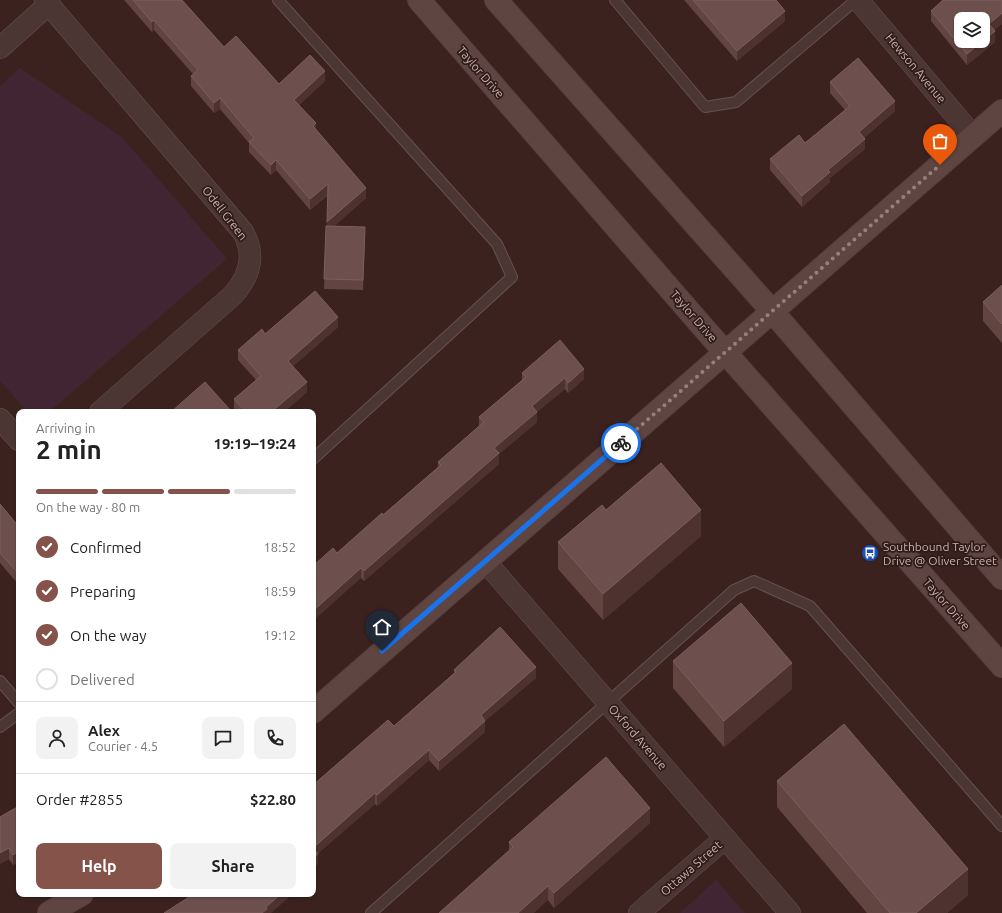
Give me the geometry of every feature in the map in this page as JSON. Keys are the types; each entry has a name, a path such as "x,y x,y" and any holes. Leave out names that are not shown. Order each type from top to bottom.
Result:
{"main road":[{"name":"Taylor Drive","path":"419,0 725,352 1002,666"},
{"path":"496,0 772,311 1002,578"},
{"path":"316,709 1002,111"},
{"path":"55,912 78,897"}],"street":[{"name":"Hewson Avenue","path":"857,0 973,136"},
{"name":"Odell Green","path":"0,48 47,2 243,232 250,249 251,258 248,273 241,287 234,295 103,409"},
{"path":"0,419 16,437"},
{"name":"Oxford Avenue","path":"485,561 790,913"},
{"name":"Ottawa Street","path":"639,913 725,838"}],"lane":[{"path":"278,0 497,244 512,277 316,456"},
{"path":"615,0 705,107 736,102 857,0"},
{"path":"371,913 734,590 754,581 810,606 1002,826"},
{"path":"0,681 16,700"},
{"path":"0,727 16,715"}],"shaded area":[{"path":"20,68 122,137 227,259 52,409 24,409 0,380 0,86"},
{"path":"716,880 745,913 680,913"}],"building":[{"path":"133,0 182,0 224,47 236,36 279,84 310,55 325,71 294,100 316,123 313,126 366,188 327,222 328,184 310,199 276,160 271,165 249,142 254,138 220,98 214,103 191,76 198,70 154,20 152,22"},
{"path":"693,0 776,0 785,11 737,51"},
{"path":"943,0 1002,0 1002,13 990,23 990,12 954,12 954,38 931,11"},
{"path":"990,25 995,31 990,35"},
{"path":"962,48 974,48 967,54"},
{"path":"858,58 895,101 859,132 865,139 828,170 830,172 802,196 770,159 799,135 805,143 850,106 830,82"},
{"path":"326,226 365,227 363,280 324,279"},
{"path":"1002,285 1002,324 983,302"},
{"path":"315,291 338,317 288,361 307,382 275,409 243,409 234,399 261,376 238,350 262,329 265,334"},
{"path":"560,340 584,369 568,383 565,378 532,406 537,412 494,448 499,453 364,571 361,568 316,608 316,563 333,548 337,553 382,513 383,515 441,465 438,462 484,422 479,417 526,377 522,373"},
{"path":"205,382 229,409 174,409"},
{"path":"661,463 701,510 603,594 558,542 602,505 606,510"},
{"path":"0,504 16,523 16,571 0,553"},
{"path":"741,603 792,663 724,721 673,661"},
{"path":"500,627 536,667 481,715 485,721 439,761 429,750 377,795 375,793 316,845 316,782 388,720 394,726 456,672 454,670"},
{"path":"844,724 968,869 916,913 890,913 777,781"},
{"path":"606,757 650,808 554,893 548,886 518,913 439,913 513,847 509,842"},
{"path":"16,808 16,853 13,855 9,848 0,853 0,817"},
{"path":"188,897 278,897 266,907 267,909 262,913 164,913"}],"way so far":[{"path":"621,443 940,165"}],"place":[{"name":"Southbound Taylor Drive @ Oliver Street","path":"870,553"}],"route":[{"path":"382,651 621,443"}]}
